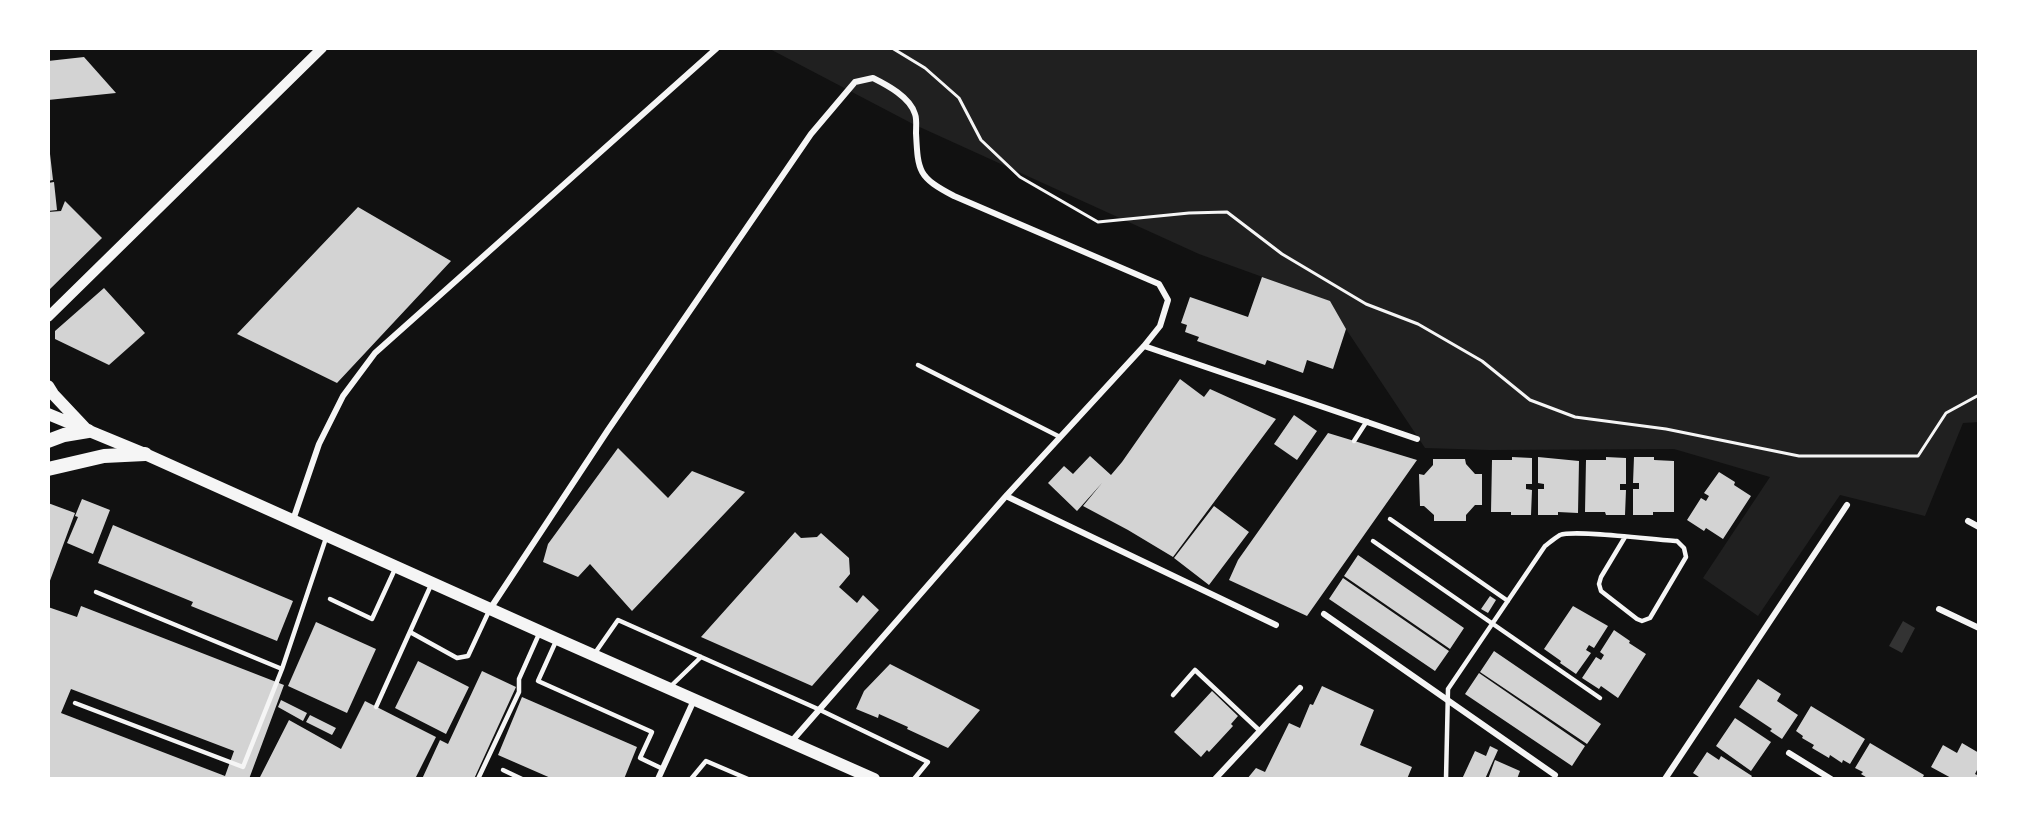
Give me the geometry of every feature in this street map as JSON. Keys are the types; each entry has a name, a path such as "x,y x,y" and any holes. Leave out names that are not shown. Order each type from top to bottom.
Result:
{"main road":[{"path":"48,386 88,431"},
{"path":"48,414 145,454 874,779"},
{"path":"48,441 64,435 88,431"},
{"path":"48,469 104,456 145,454"}],"street":[{"path":"48,317 322,48"},
{"path":"293,520 319,444 343,396 375,353 717,48"},
{"path":"490,609 608,430 811,134 855,82 873,78 888,85 904,98 915,113 918,165 931,184 1159,284 1168,300 1160,326 1144,346 1006,496 791,742"},
{"path":"1144,346 1417,439"},
{"path":"1006,496 1276,625"},
{"path":"1665,779 1847,505"},
{"path":"1968,521 1979,526"},
{"path":"1939,609 1979,628"},
{"path":"1324,614 1555,775"},
{"path":"1215,779 1300,688"},
{"path":"658,779 694,699"},
{"path":"1789,753 1831,779"}],"lane":[{"path":"918,365 1060,437"},
{"path":"1354,441 1367,421"},
{"path":"1390,519 1508,601"},
{"path":"1446,779 1448,689 1545,546 1561,535 1578,533 1677,541 1684,548 1686,557 1650,618 1642,621 1601,591 1599,584 1601,577 1625,537"},
{"path":"75,703 243,767 282,669 327,535"},
{"path":"1373,541 1600,698"},
{"path":"330,599 372,619 396,567"},
{"path":"376,707 432,583"},
{"path":"96,592 282,669"},
{"path":"410,632 457,658 468,656 490,609"},
{"path":"594,656 618,620 928,762 914,779"},
{"path":"478,779 519,692 519,679 541,632"},
{"path":"556,639 538,681 652,732 640,759 663,769"},
{"path":"668,688 701,657"},
{"path":"1173,695 1195,670 1260,731"},
{"path":"691,779 706,761 748,779"},
{"path":"503,770 522,779"}],"path":[{"path":"892,48 925,68 959,98 981,140 1020,177 1098,222 1190,213 1227,212 1282,254 1366,304 1418,324 1482,361 1530,400 1575,417 1666,429 1799,456 1918,456 1946,413 1979,395"}],"shaded area":[{"path":"768,48 1979,48 1979,422 1963,423 1925,516 1840,495 1758,616 1703,578 1770,477 1674,449 1425,448 1329,301 1199,254 913,124"},
{"path":"1903,621 1915,628 1902,653 1889,646"}],"building":[{"path":"84,57 116,93 48,100 48,61"},
{"path":"48,154 50,154 53,180 48,181"},
{"path":"54,182 57,210 48,211 48,183"},
{"path":"65,201 102,238 48,291 48,212 61,211"},
{"path":"358,207 451,261 337,383 237,334"},
{"path":"1262,277 1330,301 1346,329 1333,369 1307,360 1303,373 1267,360 1265,365 1197,341 1199,337 1185,332 1187,325 1181,323 1190,297 1248,317"},
{"path":"104,288 145,333 109,365 55,339 55,331"},
{"path":"1180,379 1204,397 1210,389 1276,419 1173,557 1083,506 1102,483 1077,511 1048,483 1064,466 1073,474 1090,456 1111,475"},
{"path":"1294,415 1317,431 1297,460 1274,444"},
{"path":"1328,433 1417,460 1307,616 1229,580 1238,560"},
{"path":"618,448 668,498 692,471 745,492 632,611 590,564 578,577 543,562 548,544"},
{"path":"1512,457 1532,458 1532,484 1526,484 1526,489 1532,490 1531,515 1491,512 1492,460 1512,460"},
{"path":"1538,457 1579,461 1578,513 1558,512 1558,515 1538,515 1538,489 1544,489 1544,484 1538,483"},
{"path":"1606,457 1626,458 1626,484 1620,484 1620,490 1626,490 1625,515 1585,512 1586,460 1606,460"},
{"path":"1634,457 1654,457 1654,460 1674,461 1674,512 1633,515 1633,489 1639,489 1639,483 1633,483"},
{"path":"1433,459 1465,459 1466,464 1475,474 1482,474 1482,505 1475,505 1466,515 1466,521 1434,521 1434,515 1424,506 1420,506 1419,474 1424,475 1433,465"},
{"path":"1719,472 1751,496 1723,539 1687,520 1701,498 1706,501 1709,496 1704,493"},
{"path":"82,499 110,510 93,554 67,543 78,517 75,516"},
{"path":"48,503 75,513 48,586"},
{"path":"1214,506 1249,532 1209,585 1174,558"},
{"path":"113,525 293,601 277,641 191,606 193,602 98,563"},
{"path":"795,532 801,538 817,537 821,533 849,558 850,574 839,587 857,603 863,595 879,610 812,686 701,637"},
{"path":"1358,555 1464,628 1450,649 1344,576"},
{"path":"1343,578 1449,651 1435,671 1329,599"},
{"path":"1490,596 1496,600 1488,613 1481,609"},
{"path":"81,606 284,685 249,779 48,779 48,607 77,617","holes":["71,689 234,751 225,776 61,713"]},
{"path":"1573,606 1608,626 1594,648 1589,645 1586,650 1591,653 1576,674 1544,649"},
{"path":"316,622 376,649 347,713 288,686"},
{"path":"1614,630 1646,654 1618,698 1601,686 1599,689 1582,678 1596,657 1601,660 1604,655 1600,652"},
{"path":"1494,651 1601,724 1587,744 1480,672"},
{"path":"418,661 469,687 446,734 395,708"},
{"path":"890,664 980,710 948,748 879,714 878,718 856,709 864,691"},
{"path":"482,671 516,687 474,779 422,779 440,740 448,744"},
{"path":"1479,673 1585,746 1572,766 1465,694"},
{"path":"1758,679 1781,694 1777,701 1798,715 1782,739 1770,731 1772,729 1739,707"},
{"path":"1322,686 1374,710 1360,745 1412,767 1407,779 1247,779 1256,768 1265,772 1289,723 1300,728 1310,704 1313,705"},
{"path":"1212,691 1238,716 1231,724 1233,726 1209,752 1207,750 1201,757 1174,732"},
{"path":"522,697 637,747 624,779 553,779 498,755"},
{"path":"281,700 307,713 303,721 278,707"},
{"path":"365,701 436,737 415,779 259,779 289,720 341,749"},
{"path":"1811,706 1865,739 1850,764 1843,760 1842,763 1830,755 1829,758 1812,748 1814,745 1802,738 1803,736 1796,731"},
{"path":"310,715 336,728 332,735 306,722"},
{"path":"1735,718 1771,742 1751,771 1716,746"},
{"path":"1870,743 1924,775 1922,779 1869,779 1861,774 1863,772 1855,768"},
{"path":"1962,743 1979,753 1979,766 1975,774 1979,776 1979,779 1953,779 1931,767 1943,745 1957,753"},
{"path":"1490,746 1498,750 1485,779 1462,779 1475,751 1486,756"},
{"path":"1707,752 1719,760 1721,756 1752,776 1750,779 1702,779 1693,773"},
{"path":"1495,760 1520,771 1517,779 1488,779"}]}
